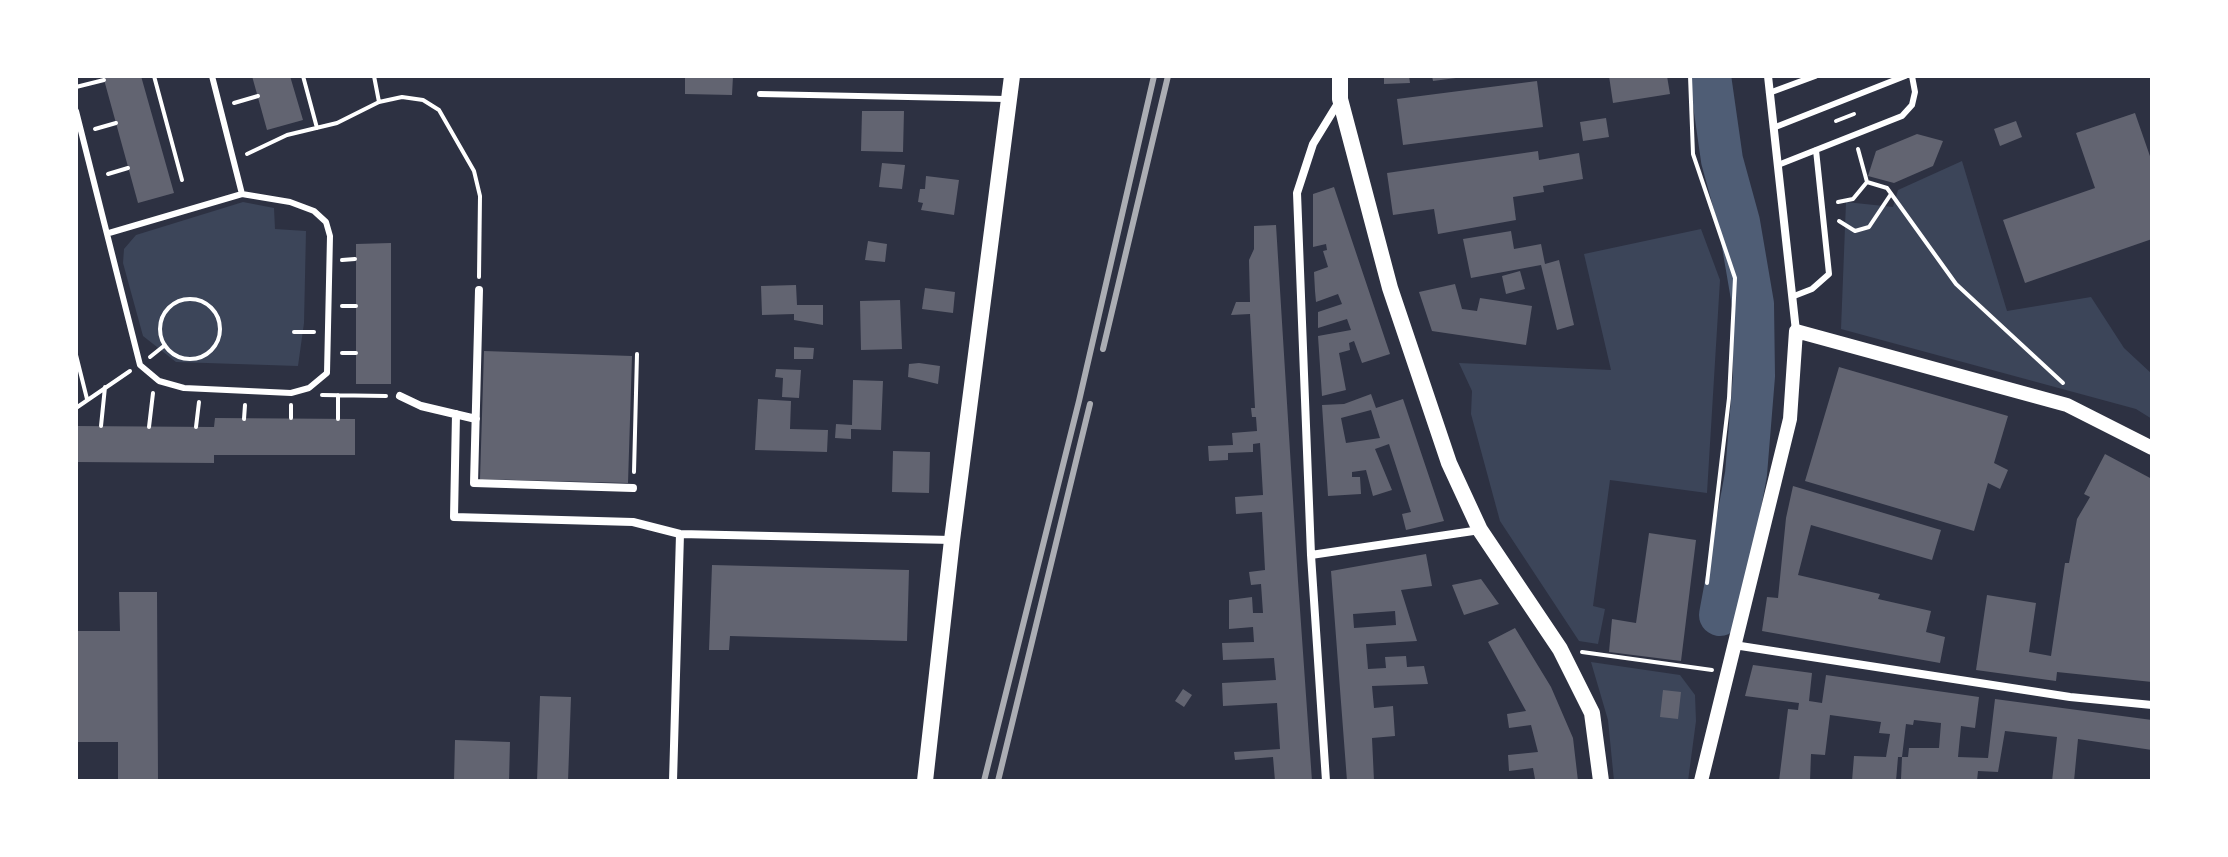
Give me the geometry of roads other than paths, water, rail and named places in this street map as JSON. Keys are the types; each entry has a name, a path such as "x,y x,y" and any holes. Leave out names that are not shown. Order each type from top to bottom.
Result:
{"main road":[{"path":"925,781 952,540 1012,76"},
{"path":"1340,76 1340,99 1390,288 1449,463 1480,530 1560,649 1592,713 1601,781"}],"street":[{"path":"1701,781 1790,419 1796,331 1794,296 1768,76"},
{"path":"1326,781 1311,555 1297,193 1313,144 1340,99"},
{"path":"479,290 474,483 633,488"},
{"path":"1796,331 2067,405 2152,448"},
{"path":"400,396 421,406 476,419"},
{"path":"456,414 454,517 633,522 680,534 952,540"},
{"path":"1311,555 1480,530"},
{"path":"673,781 680,534"},
{"path":"1734,645 2070,697 2152,705"}],"lane":[{"path":"212,76 242,194"},
{"path":"1769,93 1815,76"},
{"path":"1773,128 1905,76"},
{"path":"1778,165 1902,116 1912,105 1915,92 1912,76"},
{"path":"760,94 1010,99"},
{"path":"76,111 140,365 159,381 200,389 291,393 309,388 327,373 330,236 326,222 314,211 290,202 242,194 109,233"},
{"path":"1794,296 1812,289 1829,274 1816,150"}],"waterway":[{"path":"1710,76 1722,160 1739,222 1753,304 1754,376 1746,474 1720,615"}],"railway":[{"path":"984,781 1079,401 1154,76"},
{"path":"1103,349 1168,76"},
{"path":"998,781 1090,404"}]}
